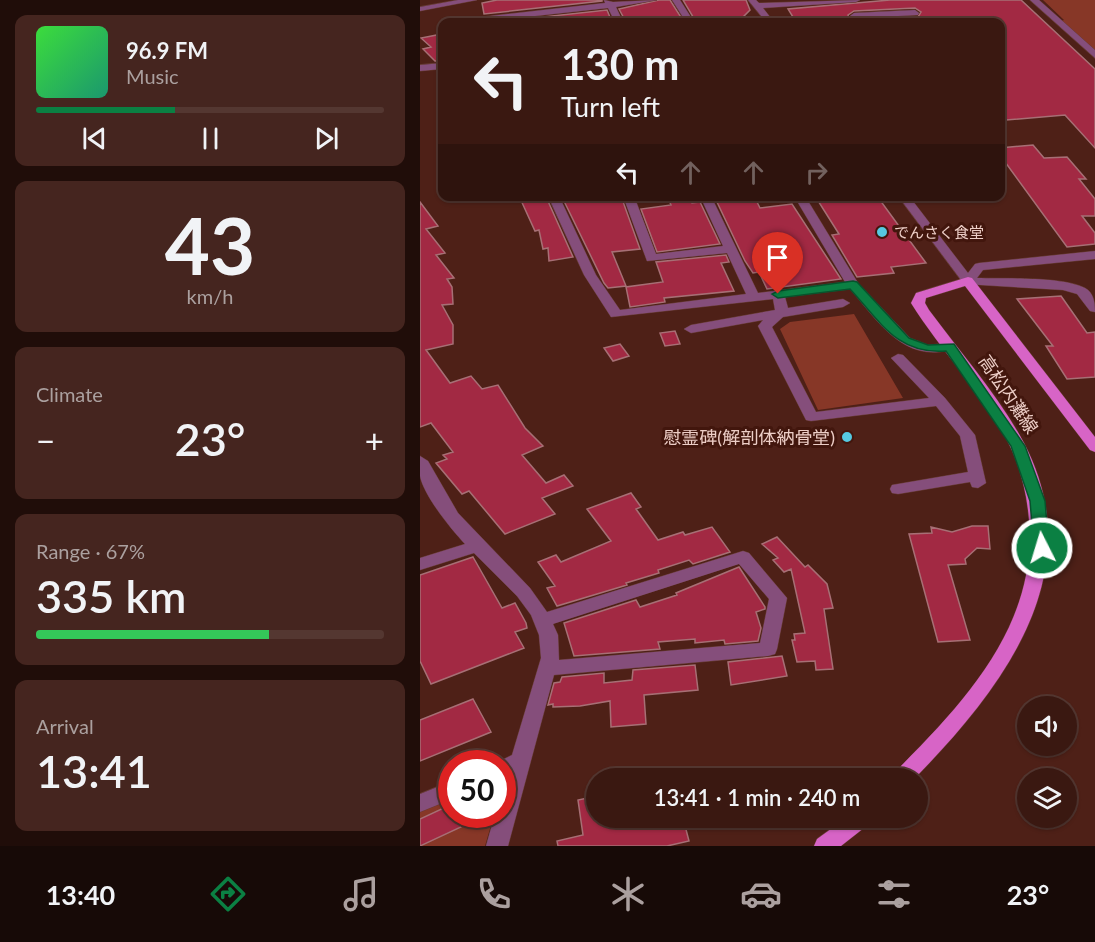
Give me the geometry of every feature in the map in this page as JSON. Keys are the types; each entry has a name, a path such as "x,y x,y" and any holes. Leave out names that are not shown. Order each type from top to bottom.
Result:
{"main road":[{"name":"高松内灘線","path":"912,768 968,709 1013,642 1036,581 1042,548 1037,501 1018,446 918,303 921,296 928,291 968,281 1095,447"},
{"path":"825,846 848,828"}],"street":[{"path":"420,9 448,2 473,0"},
{"path":"505,18 609,2 653,0"},
{"path":"676,0 687,18"},
{"path":"755,3 856,0"},
{"path":"1035,0 1095,55"},
{"path":"448,2 468,18"},
{"path":"609,2 617,18"},
{"path":"755,3 767,18"},
{"path":"554,12 556,18"},
{"path":"855,18 854,16 915,13"},
{"path":"420,68 438,66"},
{"path":"555,201 590,275 616,314 853,285"},
{"path":"630,201 651,258 731,249"},
{"path":"707,201 754,297"},
{"path":"802,201 853,285 905,340 927,349 949,347"},
{"path":"907,201 968,281 1063,286 1082,291 1095,309"},
{"path":"968,281 979,267 1095,255"},
{"path":"778,294 782,311"},
{"path":"692,329 765,317 782,311 843,303"},
{"path":"782,311 765,326 811,417 940,400"},
{"path":"898,358 940,400 968,435 977,480 898,489"},
{"path":"420,461 452,518 477,546 520,586 543,620 549,639 550,668 542,683 516,753"},
{"path":"420,564 477,546"},
{"path":"543,620 743,557 778,598 768,649 550,668"},
{"path":"420,802 438,795"},
{"path":"497,846 500,828"}],"shaded area":[{"path":"1043,0 1095,0 1095,50 1092,50 1061,21 1064,20"},
{"path":"854,314 903,398 818,410 780,329 790,322"},
{"path":"438,803 438,828 490,828 485,846 420,846 420,811"}],"building":[{"path":"497,0 602,1 484,14 482,3"},
{"path":"659,0 670,0 681,18 624,18 619,9"},
{"path":"683,0 746,0 750,10 742,18 694,18"},
{"path":"890,0 1021,0 1095,69 1095,148 1065,115 1005,119 1005,18 899,18 918,17 921,12 915,8 854,11 848,15 849,18 794,18 788,9"},
{"path":"607,10 610,18 534,18"},
{"path":"438,35 438,61 435,61 423,49 431,47 421,38"},
{"path":"1033,145 1044,158 1067,157 1086,179 1079,179 1095,199 1095,216 1082,216 1095,233 1095,244 1067,247 1005,162 1005,148"},
{"path":"521,201 548,201 573,257 549,261 548,248 543,249 539,230 535,231"},
{"path":"564,201 623,201 640,249 612,252 626,286 608,288"},
{"path":"669,201 700,202 720,244 657,252 641,209 671,205"},
{"path":"716,201 756,201 760,208 792,204 841,279 767,289 759,272 753,273"},
{"path":"818,201 881,201 926,263 891,267 894,273 857,277 832,235 839,234"},
{"path":"420,202 438,226 426,229 445,253 436,255 454,278 447,279 452,287 453,304 442,305 453,325 453,344 426,350 450,383 471,376 482,389 498,385 525,428 543,446 522,455 546,483 564,475 573,486 542,498 555,514 505,534 469,491 462,494 436,463 447,459 443,455 453,452 431,423 420,427"},
{"path":"726,255 729,262 721,263 734,291 664,298 665,302 630,307 626,287 663,282 656,262"},
{"path":"1061,296 1087,333 1095,332 1095,377 1067,379 1046,346 1053,346 1017,299"},
{"path":"675,331 680,344 665,346 660,333"},
{"path":"620,344 629,356 613,361 604,348"},
{"path":"631,493 641,507 636,509 658,540 683,532 685,535 712,527 730,552 693,564 689,560 658,570 659,573 626,583 627,585 557,606 547,588 555,586 538,562 556,555 561,562 611,541 587,509"},
{"path":"972,526 988,526 990,549 977,548 965,559 966,564 948,565 970,640 938,642 909,534 932,533 931,527 952,532"},
{"path":"777,537 805,567 808,565 827,584 833,608 824,609 833,669 816,670 815,661 797,662 792,640 795,640 794,634 805,633 791,569 784,572 773,560 778,558 762,544"},
{"path":"473,557 502,608 515,603 527,628 515,632 524,648 431,684 420,661 420,575"},
{"path":"739,567 765,607 756,612 761,628 758,641 725,644 724,640 695,643 695,639 658,642 660,649 574,656 564,623 636,600 640,607 677,595 676,593"},
{"path":"782,656 787,676 731,685 728,662"},
{"path":"695,665 698,690 644,695 646,724 611,727 610,701 580,706 553,707 553,704 548,705 554,683 560,682 562,677 604,673 604,683 632,680 633,670"},
{"path":"473,699 491,732 447,750 438,750 438,754 420,761 420,720"},
{"path":"586,798 586,828 686,828 689,841 667,846 558,846 557,841 583,835 578,800"},
{"path":"438,811 438,828 459,828 420,846 420,819"}],"place":[{"name":"でんさく食堂","path":"882,232"},
{"name":"慰霊碑(解剖体納骨堂)","path":"847,437"}],"route":[{"path":"778,294 853,285 894,332 905,340 927,349 949,347 1007,427 1018,446 1037,501 1042,548"}]}
